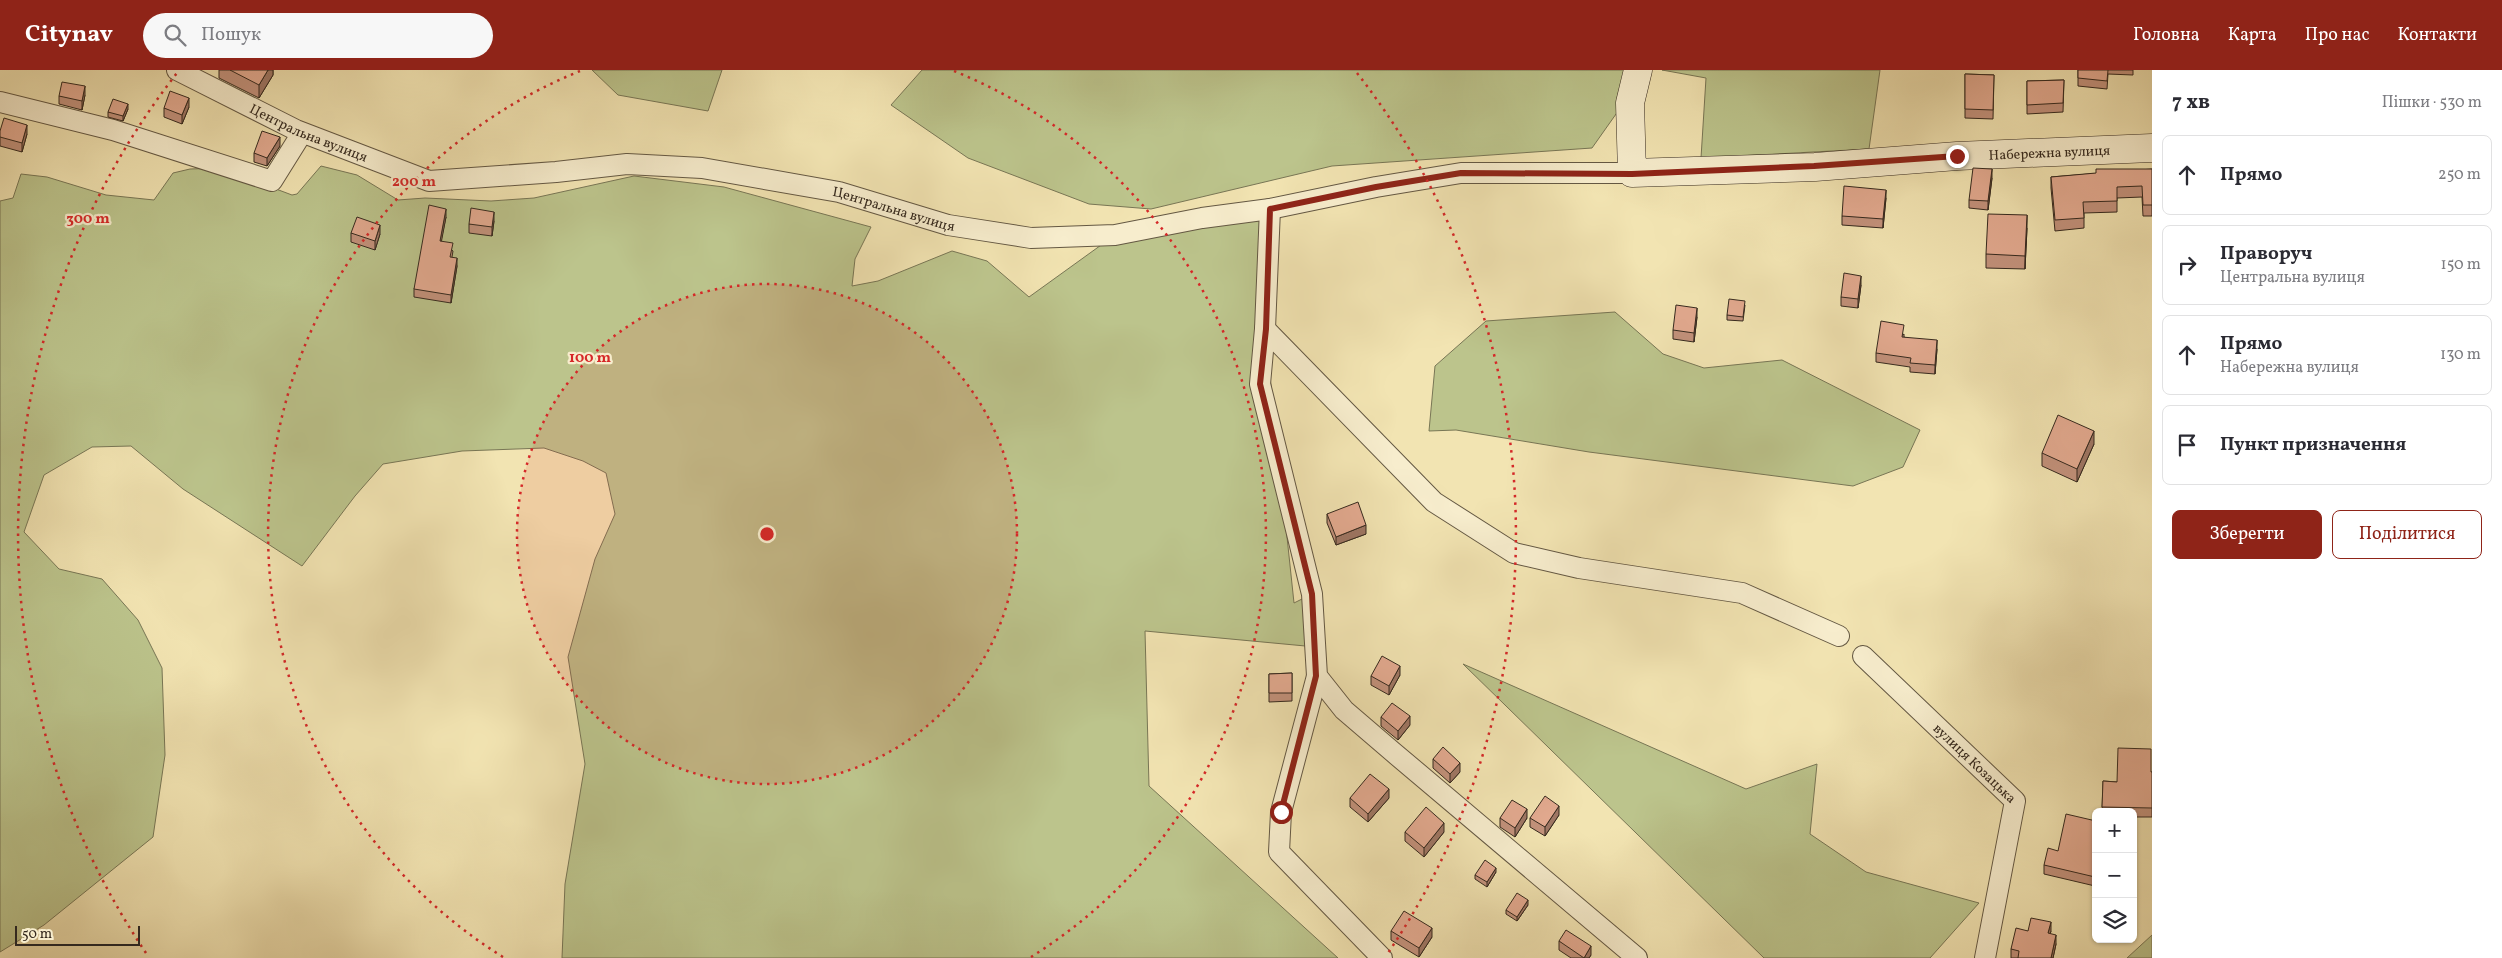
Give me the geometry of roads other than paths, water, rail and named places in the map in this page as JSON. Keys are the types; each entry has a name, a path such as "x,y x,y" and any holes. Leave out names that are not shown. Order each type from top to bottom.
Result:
{"street":[{"name":"Центральна вулиця","path":"177,70 302,133 429,181 556,172 627,164 702,168 839,192 948,225 1031,238 1115,235 1202,218 1270,209 1376,187 1461,173 1632,174"},
{"path":"1632,174 1630,103 1638,70"},
{"path":"0,102 113,130 272,181 302,133"},
{"name":"Набережна вулиця","path":"1632,174 1814,166 1957,156 2152,148"},
{"path":"1270,209 1266,329 1260,384 1312,594 1316,676 1281,812 1279,852 1382,958"},
{"path":"1266,329 1434,502 1514,553 1579,568 1742,593 1839,636"},
{"name":"вулиця Козацька","path":"1863,656 2015,801 1985,958"},
{"path":"1316,676 1344,710 1637,958"}]}
